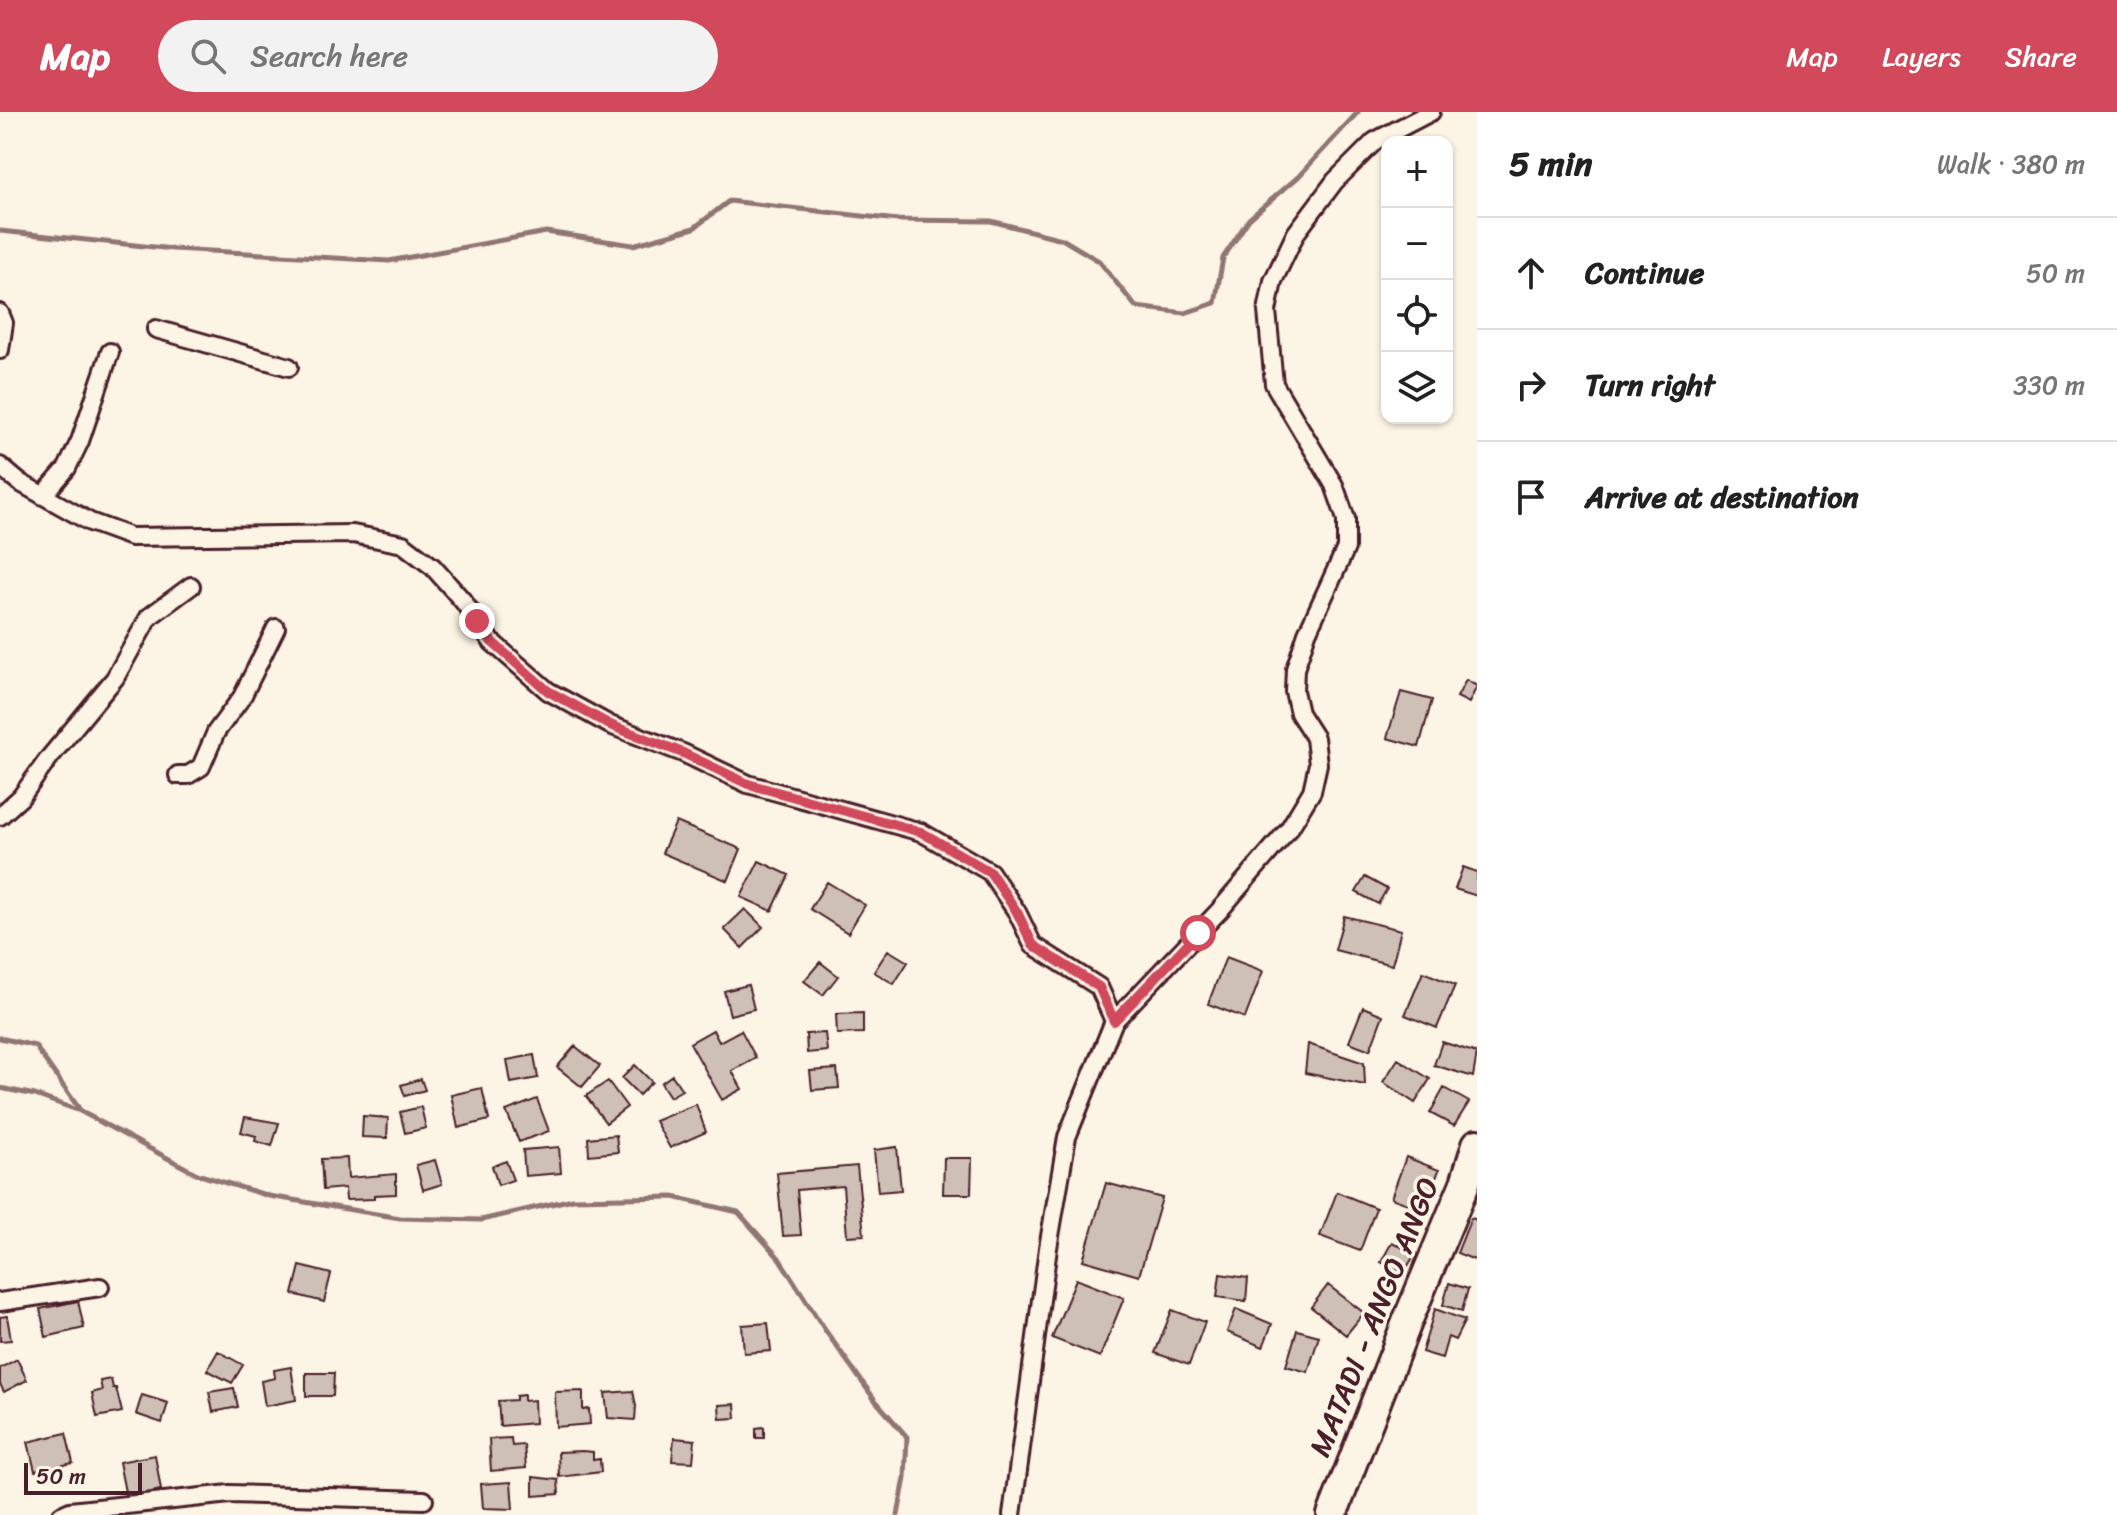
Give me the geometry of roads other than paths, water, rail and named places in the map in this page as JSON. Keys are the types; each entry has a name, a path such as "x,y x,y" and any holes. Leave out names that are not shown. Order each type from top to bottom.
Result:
{"highway":[{"name":"MATADI - ANGO ANGO","path":"1332,1515 1465,1183 1477,1144"}],"street":[{"path":"1012,1515 1048,1248 1067,1137 1114,1021 1239,888 1289,829 1312,791 1318,764 1315,738 1299,713 1294,691 1295,669 1307,633 1346,548 1346,519 1334,485 1274,384 1267,311 1273,281 1296,233 1335,181 1375,141 1431,112"},
{"path":"0,313 4,323 0,350"},
{"path":"156,329 289,367"},
{"path":"43,496 67,468 80,441 110,352"},
{"path":"0,466 19,482 90,522 131,537 353,534 403,544 433,567 463,601 492,642 548,691 610,725 683,753 748,784 921,832 990,872 1017,912 1033,945 1099,987 1114,1021"},
{"path":"0,816 21,797 115,678 149,617 191,586"},
{"path":"178,775 188,775 201,767 216,732 242,697 276,628"},
{"path":"0,1302 100,1287"},
{"path":"61,1515 70,1511 230,1494 424,1500"}],"waterway":[{"path":"0,231 173,249 389,261 546,232 633,245 694,228 729,201 898,220 991,221 1062,239 1099,261 1136,307 1185,313 1215,303 1223,258 1249,219 1298,177 1358,112"},
{"path":"0,1038 35,1046 80,1110"},
{"path":"0,1088 35,1095 80,1111 197,1174 269,1196 400,1218 481,1220 573,1199 673,1197 738,1212 779,1258 875,1400 907,1437 905,1478 898,1515"}]}
